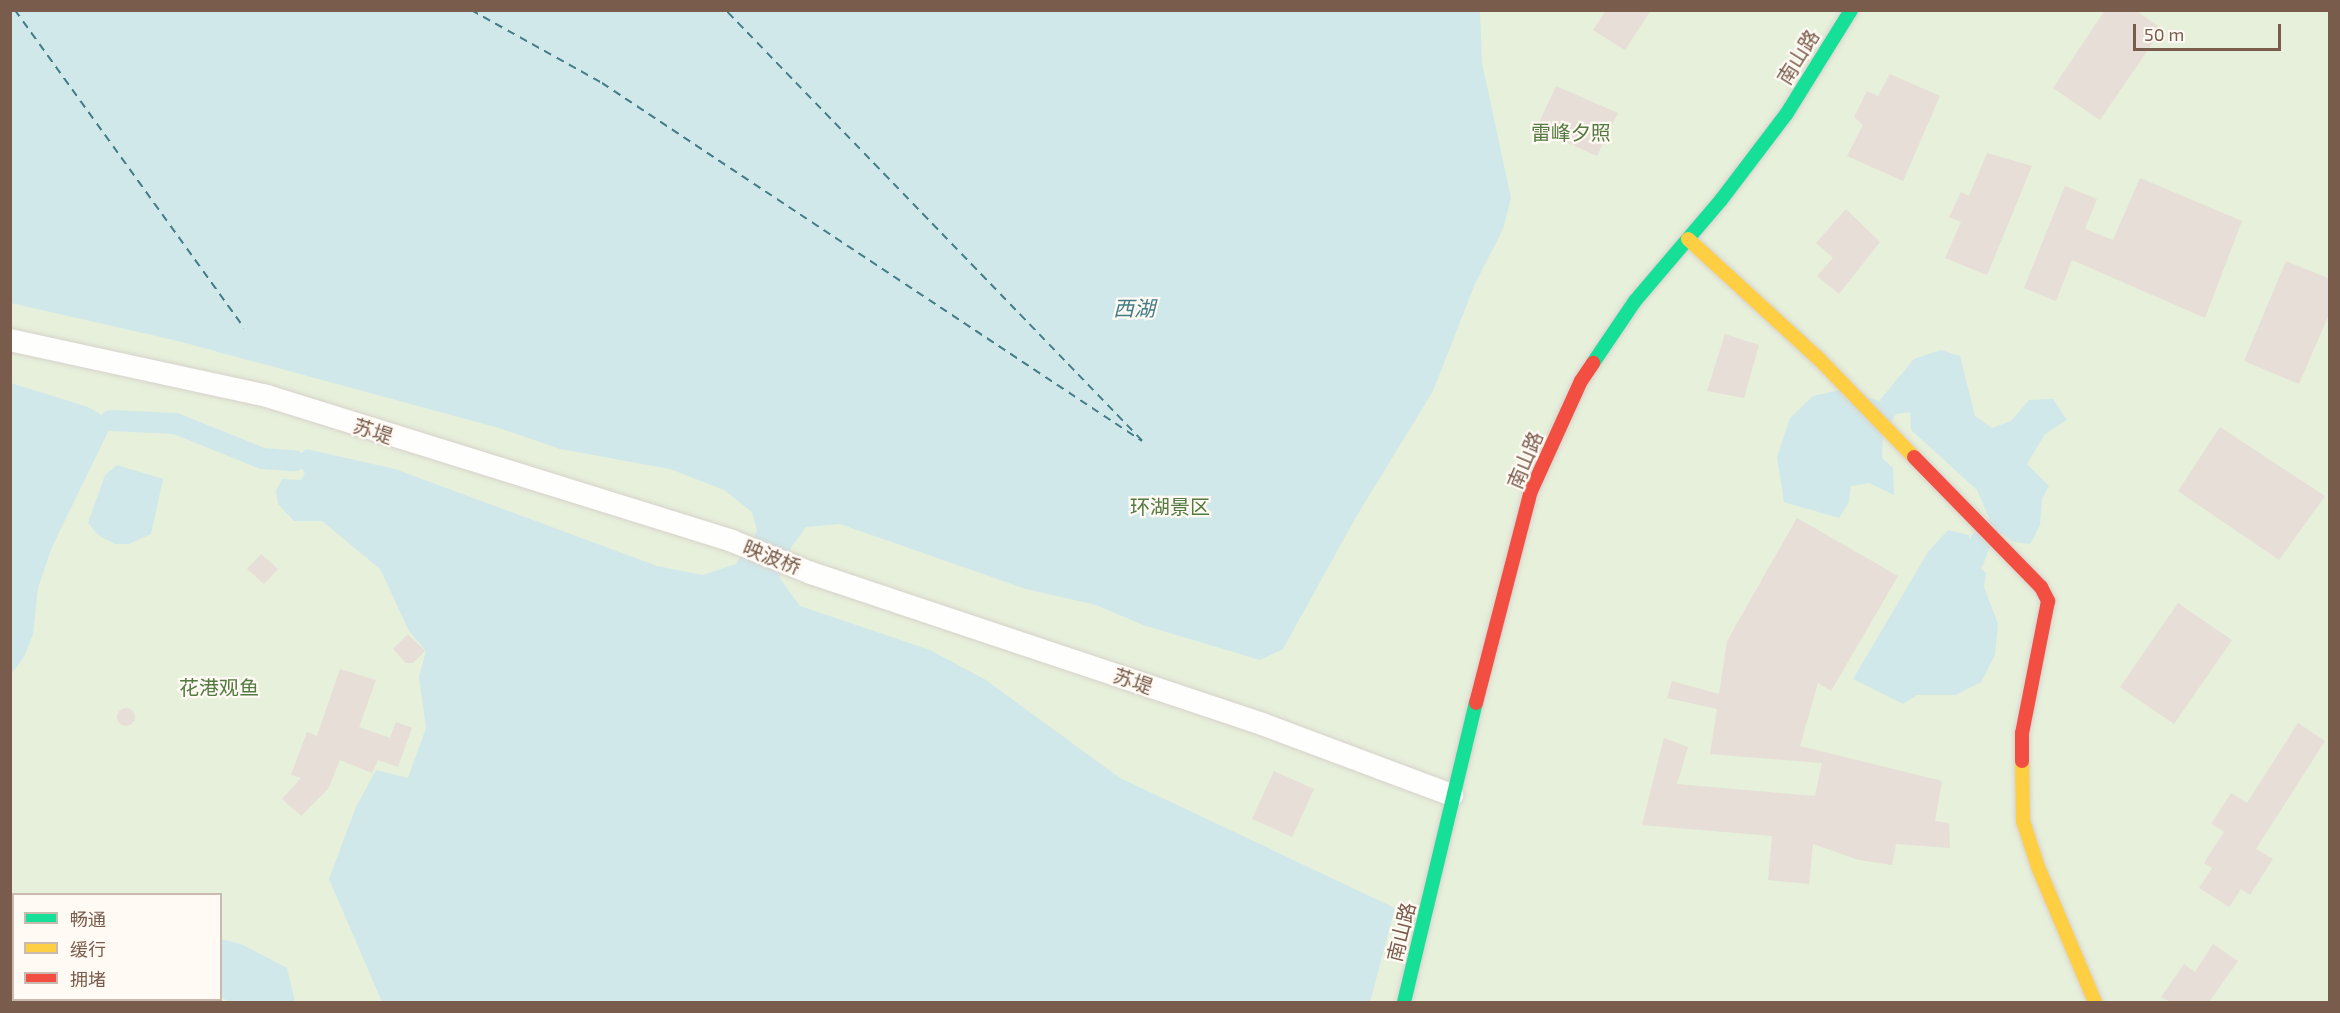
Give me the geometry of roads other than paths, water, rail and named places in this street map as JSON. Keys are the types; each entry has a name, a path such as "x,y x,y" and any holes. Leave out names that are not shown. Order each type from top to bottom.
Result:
{"main road":[{"name":"南山路","path":"1404,1002 1452,795 1531,491 1581,381 1635,301 1688,239 1787,113 1851,10"},
{"path":"1688,239 1817,357 2041,587 2048,601 2022,733 2023,821 2038,867 2095,1002"}],"street":[{"name":"苏堤","path":"10,340 267,396 732,541"},
{"name":"映波桥","path":"732,541 812,573"},
{"name":"苏堤","path":"812,573 1262,724 1452,795"}],"water":[{"name":"西湖","path":"11,11 1480,11 1482,63 1511,198 1503,229 1475,284 1433,391 1356,517 1283,649 1260,660 1143,625 1096,605 1026,589 840,524 806,527 792,546 779,577 800,606 930,650 986,680 1120,778 1395,908 1370,1002 382,1002 329,879 356,807 376,770 408,778 426,728 419,677 426,651 409,631 380,569 322,521 294,521 278,504 276,491 282,479 301,480 305,473 294,460 306,449 395,469 657,566 703,575 736,564 757,531 752,512 724,490 670,469 560,449 499,428 178,341 11,303"},
{"path":"1941,350 1960,356 1975,416 1992,428 2011,421 2029,400 2053,399 2067,420 2045,434 2027,464 2049,486 2042,499 2040,525 2030,544 2014,542 1993,527 1977,490 1911,430 1910,412 1896,414 1883,434 1882,458 1893,468 1894,495 1869,483 1851,486 1849,502 1839,518 1784,502 1777,457 1790,418 1813,396 1843,389 1879,401 1914,359"},
{"path":"11,383 88,407 110,420 108,432 52,547 38,588 33,634 24,657 11,674"},
{"path":"117,465 163,479 151,534 129,544 115,544 98,535 88,523 105,475"},
{"path":"1948,530 1969,535 1973,560 1986,573 1984,587 1998,624 1995,655 1981,682 1956,695 1917,695 1903,704 1853,679 1928,552"},
{"path":"222,939 241,944 287,968 295,1002 229,1002 222,998"}],"waterway":[{"path":"110,420 175,423 262,458 294,460"},
{"path":"1973,560 1980,541 1993,527"}],"park label":[{"name":"雷峰夕照","path":"1571,132"},
{"name":"环湖景区","path":"1170,506"},
{"name":"花港观鱼","path":"219,687"}]}
